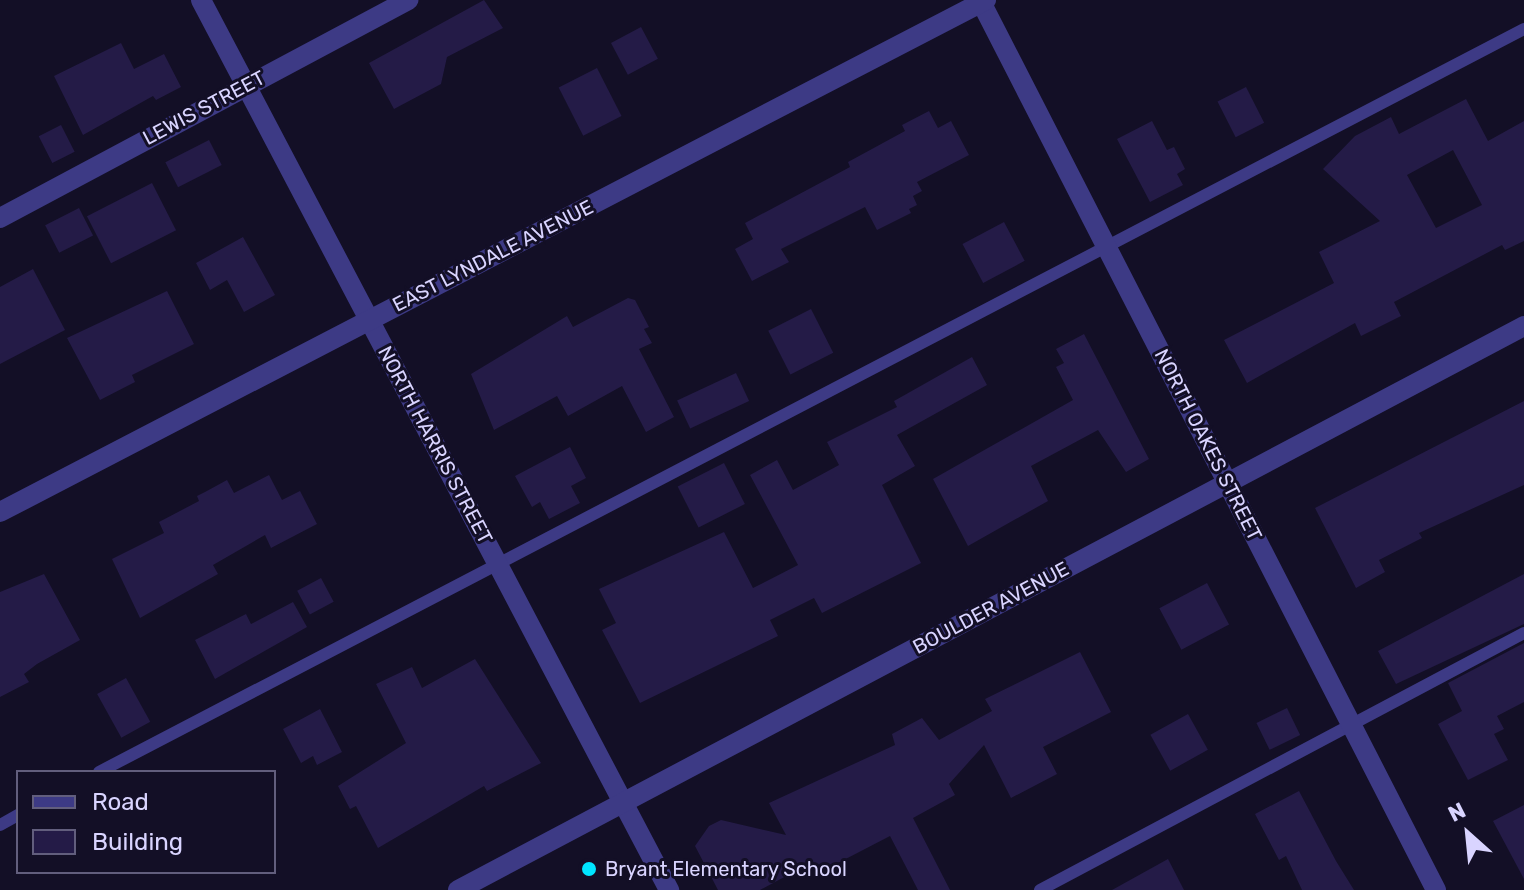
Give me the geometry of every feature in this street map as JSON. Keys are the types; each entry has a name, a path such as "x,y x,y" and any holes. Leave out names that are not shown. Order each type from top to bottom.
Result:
{"street":[{"name":"NORTH HARRIS STREET","path":"201,0 669,890"},
{"name":"LEWIS STREET","path":"0,218 409,0"},
{"name":"NORTH OAKES STREET","path":"983,1 1436,890"},
{"name":"EAST LYNDALE AVENUE","path":"0,512 983,1"},
{"name":"BOULDER AVENUE","path":"458,890 1524,326"}],"lane":[{"path":"103,770 496,562 1524,29"},
{"path":"1040,890 1524,633"}],"building":[{"path":"484,0 503,28 447,57 441,84 394,109 369,63"},
{"path":"641,27 658,59 628,75 611,43"},
{"path":"121,43 134,69 164,54 181,87 156,100 153,96 83,135 54,76"},
{"path":"597,68 622,116 583,136 559,88"},
{"path":"1246,87 1264,123 1236,137 1217,102"},
{"path":"1466,99 1488,141 1524,121 1524,241 1505,250 1502,245 1394,302 1401,316 1361,336 1355,323 1247,383 1224,340 1334,283 1319,252 1380,221 1323,169 1355,136 1391,117 1399,134","holes":["1453,150 1482,205 1436,228 1407,175"]},
{"path":"929,111 938,128 951,121 969,155 917,182 922,191 913,196 917,205 909,209 911,213 877,230 865,207 781,249 789,262 752,281 735,249 753,239 745,223 850,167 848,162 905,131 902,125"},
{"path":"1152,121 1167,150 1174,147 1185,169 1177,174 1183,185 1150,202 1117,139"},
{"path":"61,125 75,152 52,163 39,136"},
{"path":"209,140 222,165 178,187 165,162"},
{"path":"152,183 176,230 111,263 87,216"},
{"path":"79,208 93,236 59,253 45,225"},
{"path":"1004,222 1025,261 983,283 963,244"},
{"path":"243,237 275,295 244,312 227,280 210,290 196,263"},
{"path":"33,269 65,330 0,364 0,287"},
{"path":"167,291 194,344 132,375 135,382 100,400 67,338"},
{"path":"628,298 635,300 649,327 644,329 652,343 639,349 674,417 646,432 622,386 568,416 557,396 494,430 471,374 567,316 573,327"},
{"path":"811,309 833,353 790,374 768,331"},
{"path":"1084,334 1149,459 1126,472 1098,430 1031,466 1048,501 968,546 933,479 1073,400 1056,367 1064,363 1056,349"},
{"path":"972,357 987,385 897,435 915,466 882,485 921,563 822,613 814,598 770,620 778,636 640,703 602,630 616,623 599,589 724,532 753,588 798,565 750,475 777,460 793,490 839,465 827,442 897,407 894,401"},
{"path":"736,373 749,401 690,429 677,400"},
{"path":"1524,401 1524,485 1419,533 1422,538 1379,560 1385,572 1356,588 1315,508"},
{"path":"570,447 586,478 571,486 580,503 549,519 540,502 532,507 515,476"},
{"path":"724,463 745,504 699,528 678,487"},
{"path":"269,475 282,500 300,491 317,524 271,548 265,535 213,565 218,574 140,618 112,559 164,533 159,522 199,501 197,496 227,480 234,493"},
{"path":"44,574 80,640 37,664 24,674 29,682 0,697 0,592"},
{"path":"1524,574 1524,624 1396,684 1378,651"},
{"path":"321,578 334,602 310,615 297,591"},
{"path":"1207,583 1229,624 1181,650 1159,608"},
{"path":"293,602 307,627 215,679 195,640 246,614 251,624"},
{"path":"1524,643 1524,702 1497,716 1504,729 1494,734 1508,760 1468,780 1438,724 1462,711 1448,683"},
{"path":"1080,652 1111,712 1043,747 1057,774 1011,798 984,745 949,784 955,795 913,818 950,890 918,890 890,836 809,878 803,867 760,890 718,890 695,846 709,826 721,820 786,835 769,803 895,745 892,734 922,718 939,740 992,711 985,699"},
{"path":"475,659 541,763 487,791 484,786 378,848 356,806 350,809 338,786 406,743 376,684 412,667 422,688"},
{"path":"126,678 150,722 121,738 97,694"},
{"path":"1287,708 1300,735 1270,750 1256,723"},
{"path":"320,709 342,752 317,765 313,756 301,763 283,729"},
{"path":"1188,714 1208,750 1170,771 1150,735"},
{"path":"1299,791 1354,890 1302,890 1286,856 1279,860 1255,814"},
{"path":"1524,805 1524,879 1493,821"},
{"path":"1168,859 1184,890 1112,890"}],"place":[{"name":"Bryant Elementary School","path":"589,869"}]}
